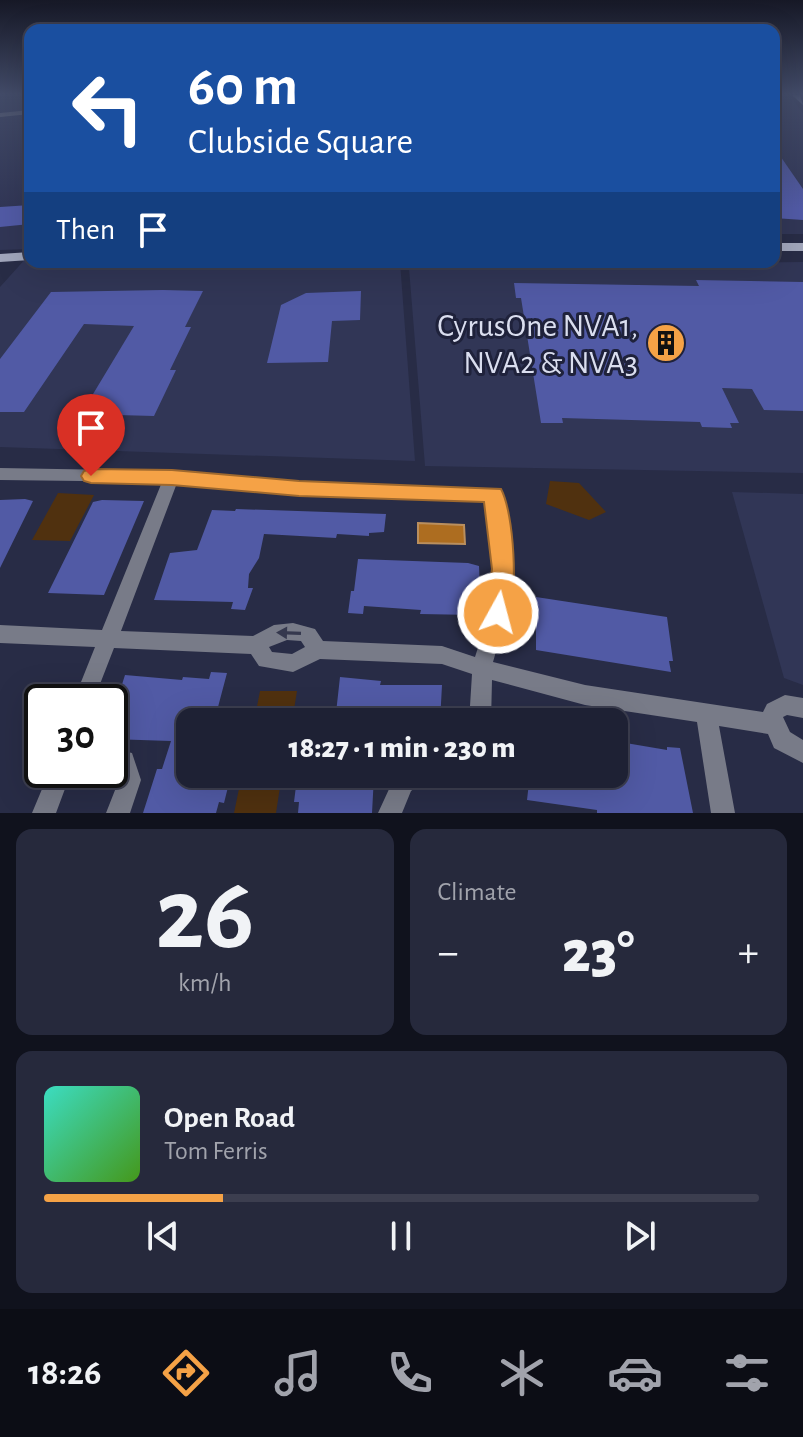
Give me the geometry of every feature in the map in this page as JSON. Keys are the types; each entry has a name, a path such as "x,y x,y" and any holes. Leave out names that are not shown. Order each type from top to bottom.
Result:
{"street":[{"path":"780,247 803,247"},
{"path":"3,260 24,257"},
{"path":"0,474 172,477 299,489 494,495 504,569 498,613 482,667 481,708"},
{"path":"90,684 172,477"},
{"path":"0,634 256,645 274,632 287,630 308,635 318,650"},
{"path":"256,645 266,660 280,663 293,663 318,650 442,655 585,695 773,724"},
{"path":"803,708 793,705 779,707 774,711 773,724 782,740 803,752"},
{"path":"706,715 723,813"},
{"path":"44,813 54,788"},
{"path":"118,813 127,788"},
{"path":"390,813 401,788"}],"shaded area":[{"path":"0,133 24,133 24,249 0,250"},
{"path":"780,133 803,133 803,234 780,234"},
{"path":"24,260 24,268 400,268 415,461 0,447 0,287"},
{"path":"780,262 803,262 803,473 425,466 409,268 780,268"},
{"path":"550,481 579,483 606,512 589,520 546,504"},
{"path":"732,492 803,494 803,685 784,678"},
{"path":"58,493 94,495 70,541 32,540"},
{"path":"418,523 464,525 465,544 418,543"},
{"path":"260,691 297,691 294,708 257,708"},
{"path":"239,788 280,788 276,813 234,813"}],"building":[{"path":"780,156 803,189 803,220 780,218"},
{"path":"24,205 24,225 0,227 0,207"},
{"name":"CyrusOne NVA1, NVA2 & NVA3","path":"696,280 803,282 803,411 764,410 752,389 722,388 739,423 730,423 732,428 702,427 700,422 562,418 563,423 541,423 521,298 516,298 514,283 699,286"},
{"path":"203,291 185,327 191,327 170,370 176,370 154,416 81,414 134,326 84,324 24,412 0,412 0,359 51,292"},
{"path":"361,291 360,320 332,321 328,362 267,363 281,305 306,293"},
{"path":"0,500 33,501 0,568"},
{"path":"144,501 104,595 48,593 93,502"},
{"path":"212,510 386,514 384,532 369,533 369,536 337,534 336,538 264,534 259,558 249,574 248,588 253,588 245,610 231,609 233,602 154,600 170,553 197,550"},
{"path":"358,559 479,566 480,589 474,589 475,615 420,614 421,610 364,606 363,614 348,613"},
{"path":"536,597 667,617 673,661 669,661 671,672 536,650"},
{"path":"211,672 227,673 218,707 243,708 176,708 176,788 228,788 224,803 219,802 216,813 143,813 157,769 162,769 171,741 128,740 128,684 122,684 125,675 209,679"},
{"path":"340,677 381,681 380,685 442,685 441,708 337,708"},
{"path":"628,743 667,750 667,747 680,748 693,813 597,813 597,810 527,800 528,788 628,788"},
{"path":"296,788 373,788 372,813 298,813 299,802 294,802"}],"place":[{"name":"CyrusOne NVA1, NVA2 & NVA3","path":"666,343"}],"route":[{"path":"91,476 172,477 299,489 494,495 504,569 498,613"}]}
